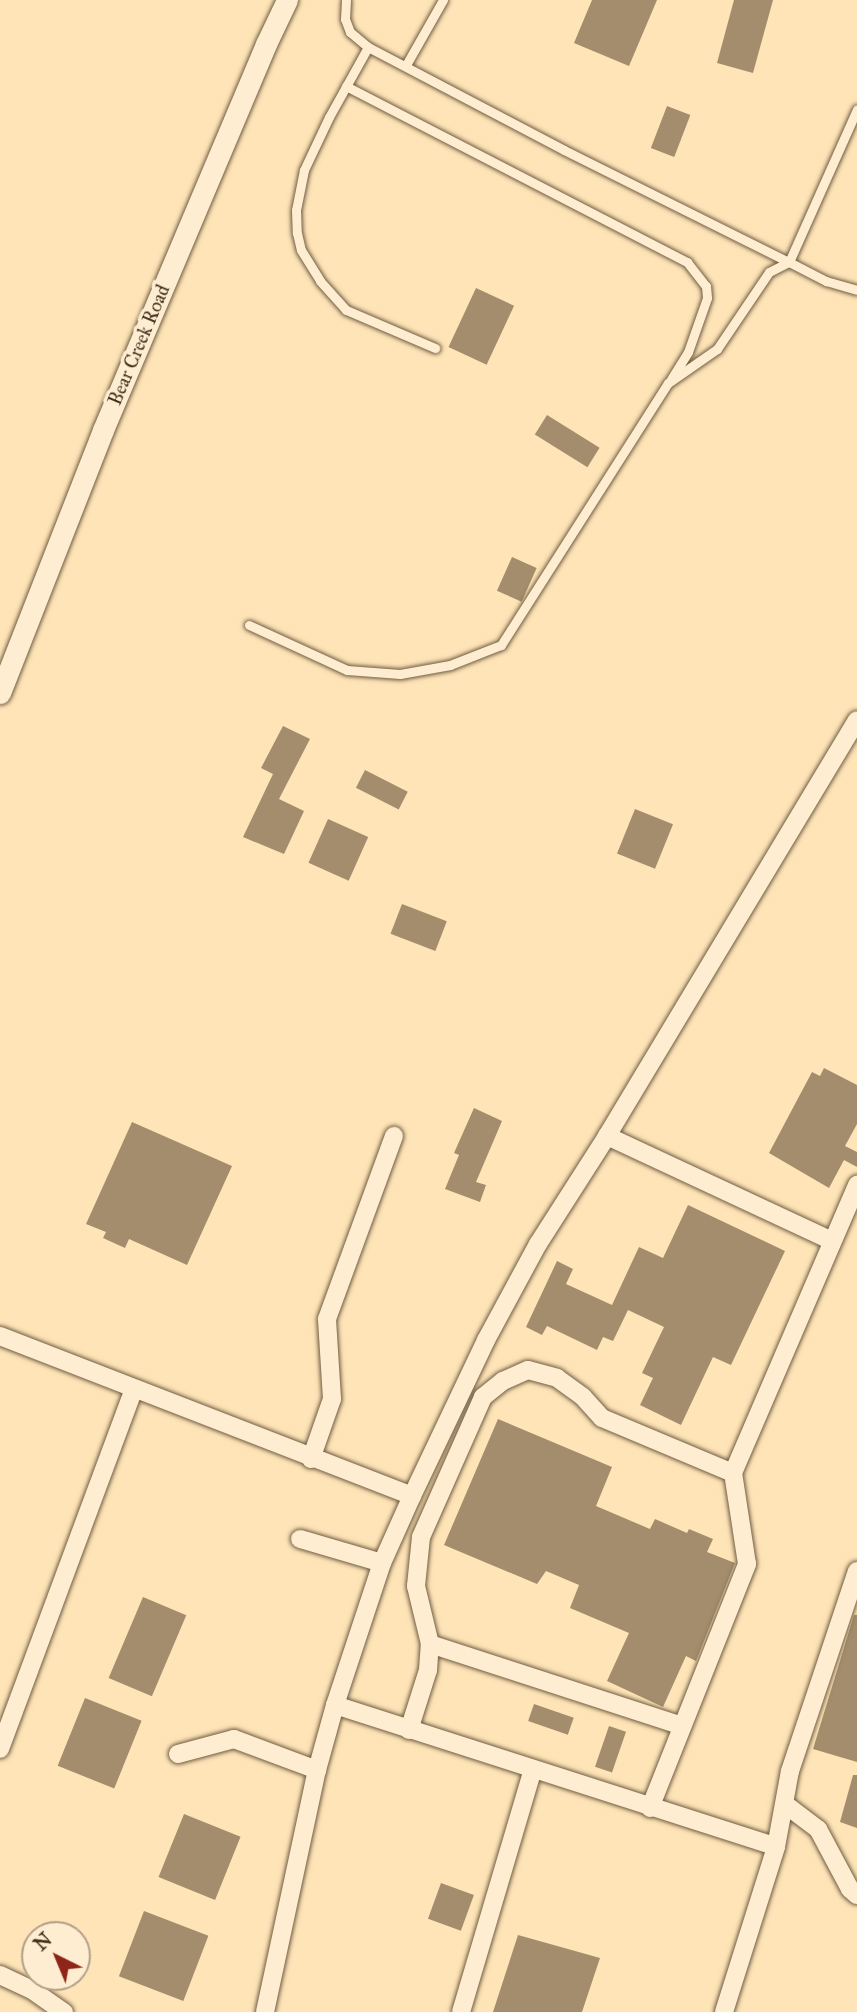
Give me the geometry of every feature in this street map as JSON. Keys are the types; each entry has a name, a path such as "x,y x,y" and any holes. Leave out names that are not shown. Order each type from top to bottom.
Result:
{"street":[{"name":"Bear Creek Road","path":"0,694 103,430 266,44 288,0"},
{"path":"265,2012 317,1770 335,1705 382,1563 412,1496 486,1340 538,1244 607,1136 857,720"},
{"path":"312,1458 332,1399 327,1319 394,1136"},
{"path":"607,1136 832,1241"},
{"path":"650,1808 747,1564 733,1473 857,1185"},
{"path":"0,1336 412,1496"},
{"path":"409,1730 428,1670 430,1644 416,1586 421,1537 484,1397 503,1381 528,1370 557,1377 583,1397 602,1418 733,1473"},
{"path":"0,1749 134,1388"},
{"path":"300,1539 382,1563"},
{"path":"724,2012 776,1847 786,1805 790,1771 857,1571"},
{"path":"430,1644 681,1725"},
{"path":"335,1705 776,1847"},
{"path":"178,1754 234,1739 317,1770"},
{"path":"461,2012 533,1769"},
{"path":"786,1805 818,1829 850,1889 857,1895"},
{"path":"0,1975 32,1990 64,2012"}],"lane":[{"path":"346,0 345,19 350,32 368,47 564,150 826,281 857,290"},
{"path":"405,65 443,0"},
{"path":"368,47 313,148 298,190 296,209 301,250 320,281 346,310 435,348"},
{"path":"249,625 347,670 400,674 450,665 501,645 688,352 707,298 706,286 687,262 346,86"},
{"path":"668,383 717,349 769,272 789,262 857,109"}],"building":[{"path":"592,0 657,0 629,66 574,43"},
{"path":"734,0 773,0 753,73 717,63"},
{"path":"667,106 690,115 674,157 651,148"},
{"path":"476,288 514,306 487,365 449,347"},
{"path":"547,415 600,448 587,467 535,435"},
{"path":"512,557 537,568 522,602 497,591"},
{"path":"283,726 310,739 279,799 304,811 284,854 243,837 273,774 261,768"},
{"path":"365,770 408,792 399,810 356,788"},
{"path":"635,809 673,824 655,869 617,854"},
{"path":"328,819 368,837 349,881 308,863"},
{"path":"402,904 447,921 435,951 391,934"},
{"path":"824,1068 857,1085 857,1124 845,1146 857,1152 857,1167 844,1160 829,1188 769,1153 812,1072 820,1076"},
{"path":"474,1108 502,1121 476,1182 486,1185 480,1202 445,1189 459,1155 454,1153"},
{"path":"132,1122 232,1166 187,1265 129,1239 125,1248 103,1238 106,1232 86,1224"},
{"path":"688,1205 785,1251 731,1365 713,1357 681,1425 640,1405 653,1378 642,1373 664,1327 628,1310 613,1341 603,1337 597,1350 547,1326 542,1335 526,1327 557,1261 573,1269 566,1284 612,1305 639,1247 663,1258"},
{"path":"498,1419 612,1467 596,1506 650,1529 655,1519 687,1533 689,1529 713,1539 707,1552 735,1563 696,1661 686,1656 663,1707 607,1681 629,1633 570,1608 579,1585 546,1571 537,1584 444,1545"},
{"path":"143,1597 186,1615 152,1696 109,1678"},
{"path":"854,1615 857,1615 857,1762 813,1749"},
{"path":"85,1698 142,1721 114,1789 58,1766"},
{"path":"534,1704 574,1718 568,1735 528,1721"},
{"path":"609,1726 626,1732 612,1773 595,1767"},
{"path":"853,1775 857,1775 857,1828 840,1822"},
{"path":"184,1814 241,1837 215,1900 159,1877"},
{"path":"441,1883 474,1895 461,1931 428,1919"},
{"path":"144,1911 208,1936 183,2001 119,1976"},
{"path":"518,1935 600,1958 582,2012 493,2012"}]}
